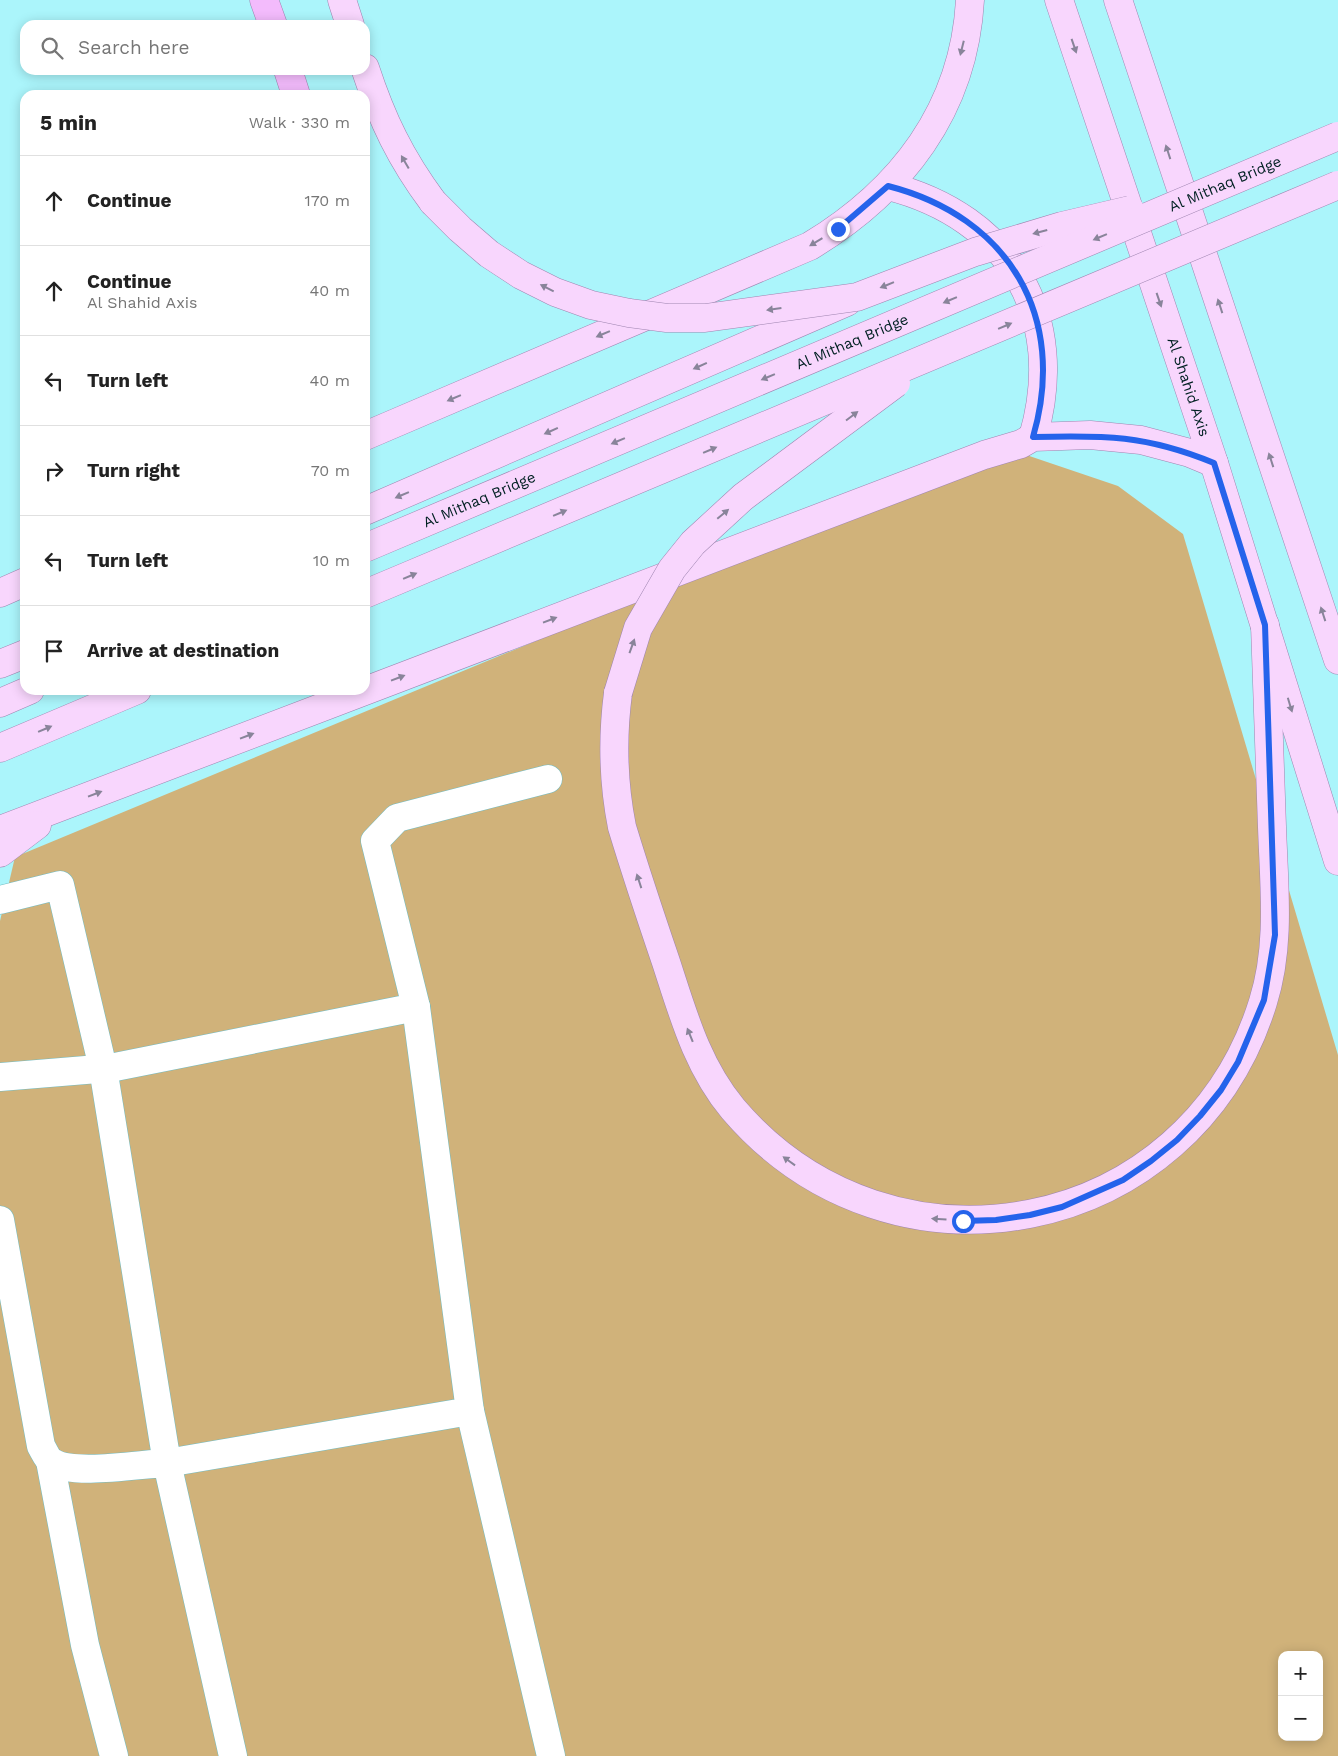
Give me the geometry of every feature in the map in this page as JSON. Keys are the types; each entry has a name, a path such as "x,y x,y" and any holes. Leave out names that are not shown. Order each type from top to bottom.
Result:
{"highway":[{"path":"264,0 270,20"},
{"path":"290,75 294,90"}],"main road":[{"path":"342,0 348,20"},
{"path":"370,434 810,246 838,229 888,186 928,134 944,105 956,74 964,42 970,0"},
{"name":"Al Shahid Axis","path":"1058,0 1214,463 1338,861"},
{"path":"1118,0 1338,660"},
{"path":"368,75 392,138 410,171 434,202 460,230 489,254 547,288 591,305 638,314 705,318 857,297"},
{"name":"Al Mithaq Bridge","path":"370,546 1338,136"},
{"path":"370,592 1338,185"},
{"path":"888,186 915,193 964,218 992,242 1019,278 1037,321 1044,356 1044,384 1040,411 1033,437"},
{"path":"370,509 857,297 933,267 1018,238 1206,192"},
{"path":"930,357 743,497 693,543 672,569 642,621 627,660 618,693 614,726 613,761 622,827 689,1034 714,1083 753,1130 778,1153 834,1189 897,1212 930,1218 996,1220 1030,1215 1070,1204 1123,1180 1177,1140 1210,1103 1238,1062 1264,1000 1275,935 1265,625"},
{"path":"370,689 975,459 1021,444 1033,437 1090,435 1124,437 1166,446 1214,463"},
{"path":"0,593 20,584"},
{"path":"0,664 20,656"},
{"path":"0,703 20,694"},
{"path":"0,748 125,695"},
{"path":"0,830 354,695"},
{"path":"0,853 60,807"}],"lane":[{"path":"548,779 396,818 375,841 416,1007 470,1411 551,1756"},
{"path":"0,900 60,885 102,1068 166,1463 233,1756"},
{"path":"0,1077 102,1068 416,1007"},
{"path":"0,1220 41,1446 50,1461 85,1644 114,1756"},
{"path":"50,1461 61,1466 76,1469 166,1463 470,1411"}],"shaded area":[{"path":"1003,447 1118,486 1183,534 1338,1055 1338,1756 0,1756 0,921 15,857"}],"route":[{"path":"838,229 864,209 888,186 915,193 940,204 964,218 985,236 1004,256 1019,278 1031,303 1040,330 1044,356 1044,384 1040,411 1033,437 1116,436 1166,446 1214,463 1265,625 1275,935 1271,968 1264,1000 1238,1062 1221,1090 1177,1140 1123,1180 1093,1195 1062,1207 1030,1215 996,1220 963,1221"}]}
